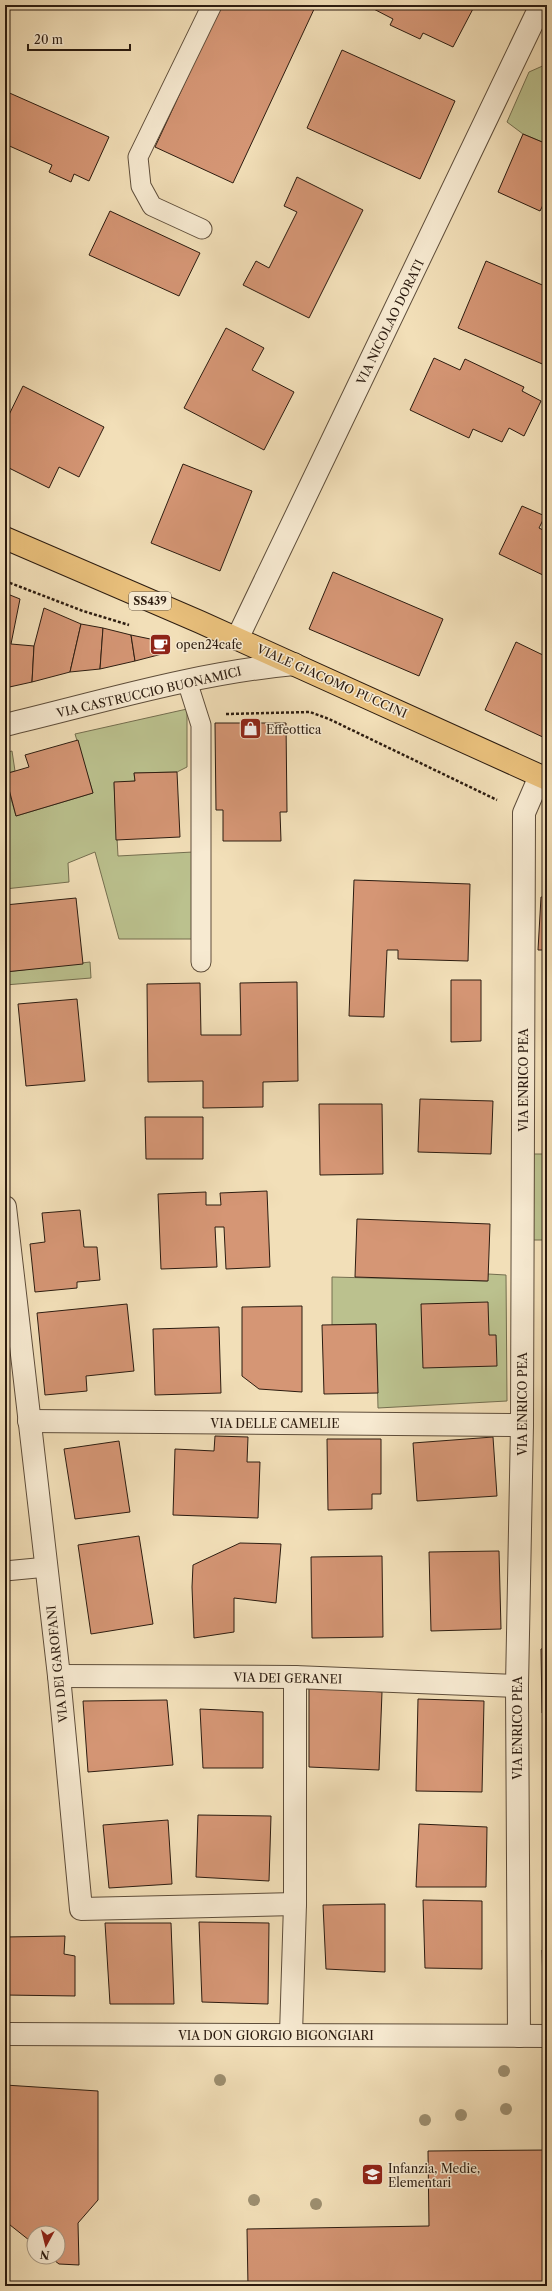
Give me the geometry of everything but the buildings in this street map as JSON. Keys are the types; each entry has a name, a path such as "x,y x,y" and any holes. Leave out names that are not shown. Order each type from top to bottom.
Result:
{"main road":[{"name":"VIALE GIACOMO PUCCINI","path":"5,538 294,664 543,777"}],"street":[{"name":"VIA NICOLAO DORATI","path":"237,639 541,5"},
{"name":"VIA CASTRUCCIO BUONAMICI","path":"5,726 187,681 260,667 294,664"},
{"name":"VIA ENRICO PEA","path":"519,2036 517,1686 522,1425 524,813 543,777"},
{"name":"VIA DEI GAROFANI","path":"5,1207 59,1676 81,1909 295,1904"},
{"name":"VIA DELLE CAMELIE","path":"29,1421 522,1425"},
{"name":"VIA DEI GERANEI","path":"59,1676 296,1677 517,1686"},
{"path":"291,2034 295,1904 296,1677"},
{"name":"VIA DON GIORGIO BIGONGIARI","path":"5,2034 547,2036"}],"lane":[{"path":"202,229 152,206 141,186 138,157 212,5"},
{"path":"187,681 201,725 202,962"},
{"path":"5,1572 47,1567"}],"path":[{"path":"5,581 84,611 132,626"},
{"path":"220,714 310,712 329,719 524,813"}],"green space":[{"path":"547,64 547,144 523,134 507,122 529,72"},
{"path":"187,709 187,767 177,772 134,773 135,781 114,783 118,856 193,852 192,939 119,939 95,852 68,863 69,882 5,889 5,778 16,816 93,793 75,734"},
{"path":"12,751 15,771 5,774 5,753"},
{"path":"90,962 91,978 5,985 5,972"},
{"path":"532,1154 547,1154 547,1240 533,1240"},
{"path":"488,1274 506,1275 507,1401 378,1408 376,1324 332,1325 332,1277 487,1281"}],"place":[{"name":"open24cafe","path":"161,644"},
{"name":"Effeottica","path":"250,729"},
{"name":"Infanzia, Medie, Elementari","path":"372,2175"}]}
